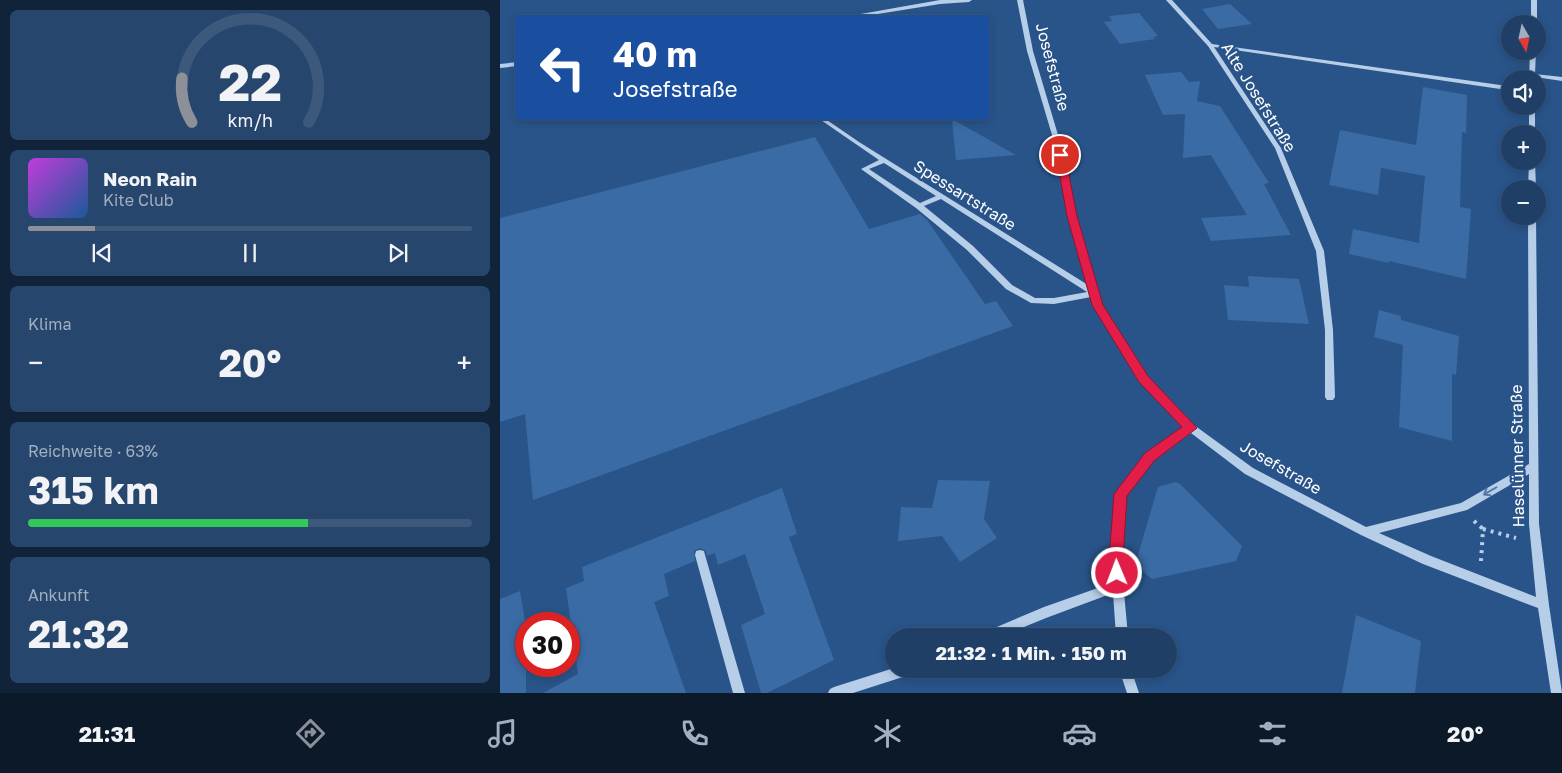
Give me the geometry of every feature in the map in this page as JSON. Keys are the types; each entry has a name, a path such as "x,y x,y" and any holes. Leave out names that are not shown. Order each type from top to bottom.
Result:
{"street":[{"path":"859,15 940,2 970,0"},
{"name":"Josefstraße","path":"1020,0 1030,51 1060,155 1072,216 1098,305 1144,379 1191,428 1249,471 1365,532 1481,582 1543,605"},
{"name":"Alte Josefstraße","path":"1169,0 1210,45 1278,148 1320,251 1330,330 1330,397"},
{"path":"1534,0 1534,15"},
{"path":"1210,45 1501,87"},
{"path":"500,66 515,64"},
{"path":"1546,78 1562,79"},
{"name":"Spessartstraße","path":"824,120 1095,293"},
{"path":"884,160 864,169 920,206 970,248 1009,287 1034,301 1054,301 1095,293"},
{"path":"920,206 941,196"},
{"name":"Haselünner Straße","path":"1532,225 1532,467 1536,544 1543,605 1558,693"},
{"path":"1121,628 1116,559 1121,494 1149,457 1191,428"},
{"path":"1365,532 1463,507 1532,467"},
{"path":"700,555 739,693"},
{"path":"1008,628 1118,586"},
{"path":"834,693 885,677"},
{"path":"1128,678 1133,693"}],"path":[{"path":"1481,582 1483,529 1536,544"}],"building":[{"path":"1230,4 1252,24 1218,29 1202,9"},
{"path":"1139,13 1158,36 1153,37 1155,39 1120,44 1104,22 1112,21 1109,16"},
{"path":"1181,72 1189,82 1200,81 1197,101 1220,106 1269,183 1264,184 1291,235 1211,241 1201,218 1247,215 1211,155 1183,158 1185,114 1163,115 1145,75"},
{"path":"1423,87 1467,95 1466,133 1462,132 1460,207 1471,209 1466,279 1389,261 1389,263 1349,254 1353,229 1419,243 1425,176 1381,168 1378,195 1329,185 1340,130 1416,145"},
{"path":"952,120 1016,155 956,160"},
{"path":"815,137 869,229 920,214 927,220 985,304 996,301 1013,326 533,500 525,414 500,422 500,218"},
{"path":"1248,276 1299,279 1309,324 1228,320 1224,285 1249,287"},
{"path":"1379,310 1401,316 1401,320 1459,336 1456,375 1452,374 1452,441 1399,427 1403,345 1374,337"},
{"path":"938,480 990,481 984,519 997,538 960,562 942,536 898,541 901,507 932,508"},
{"path":"1175,482 1180,484 1242,546 1236,561 1152,579 1135,565 1158,487"},
{"path":"782,488 797,534 789,537 834,660 767,693 761,693 741,625 765,614 745,554 718,565 715,553 707,556 706,551 700,548 694,551 695,561 664,574 669,596 654,602 686,693 543,693 572,677 580,677 580,612 569,612 566,588 584,581 582,567"},
{"path":"520,591 524,612 515,612 515,677 526,677 526,693 500,693 500,599"},
{"path":"1356,615 1421,641 1415,693 1342,693"}],"route":[{"path":"1060,155 1072,216 1098,305 1144,379 1191,428 1149,457 1121,494 1116,559 1117,573"}]}
